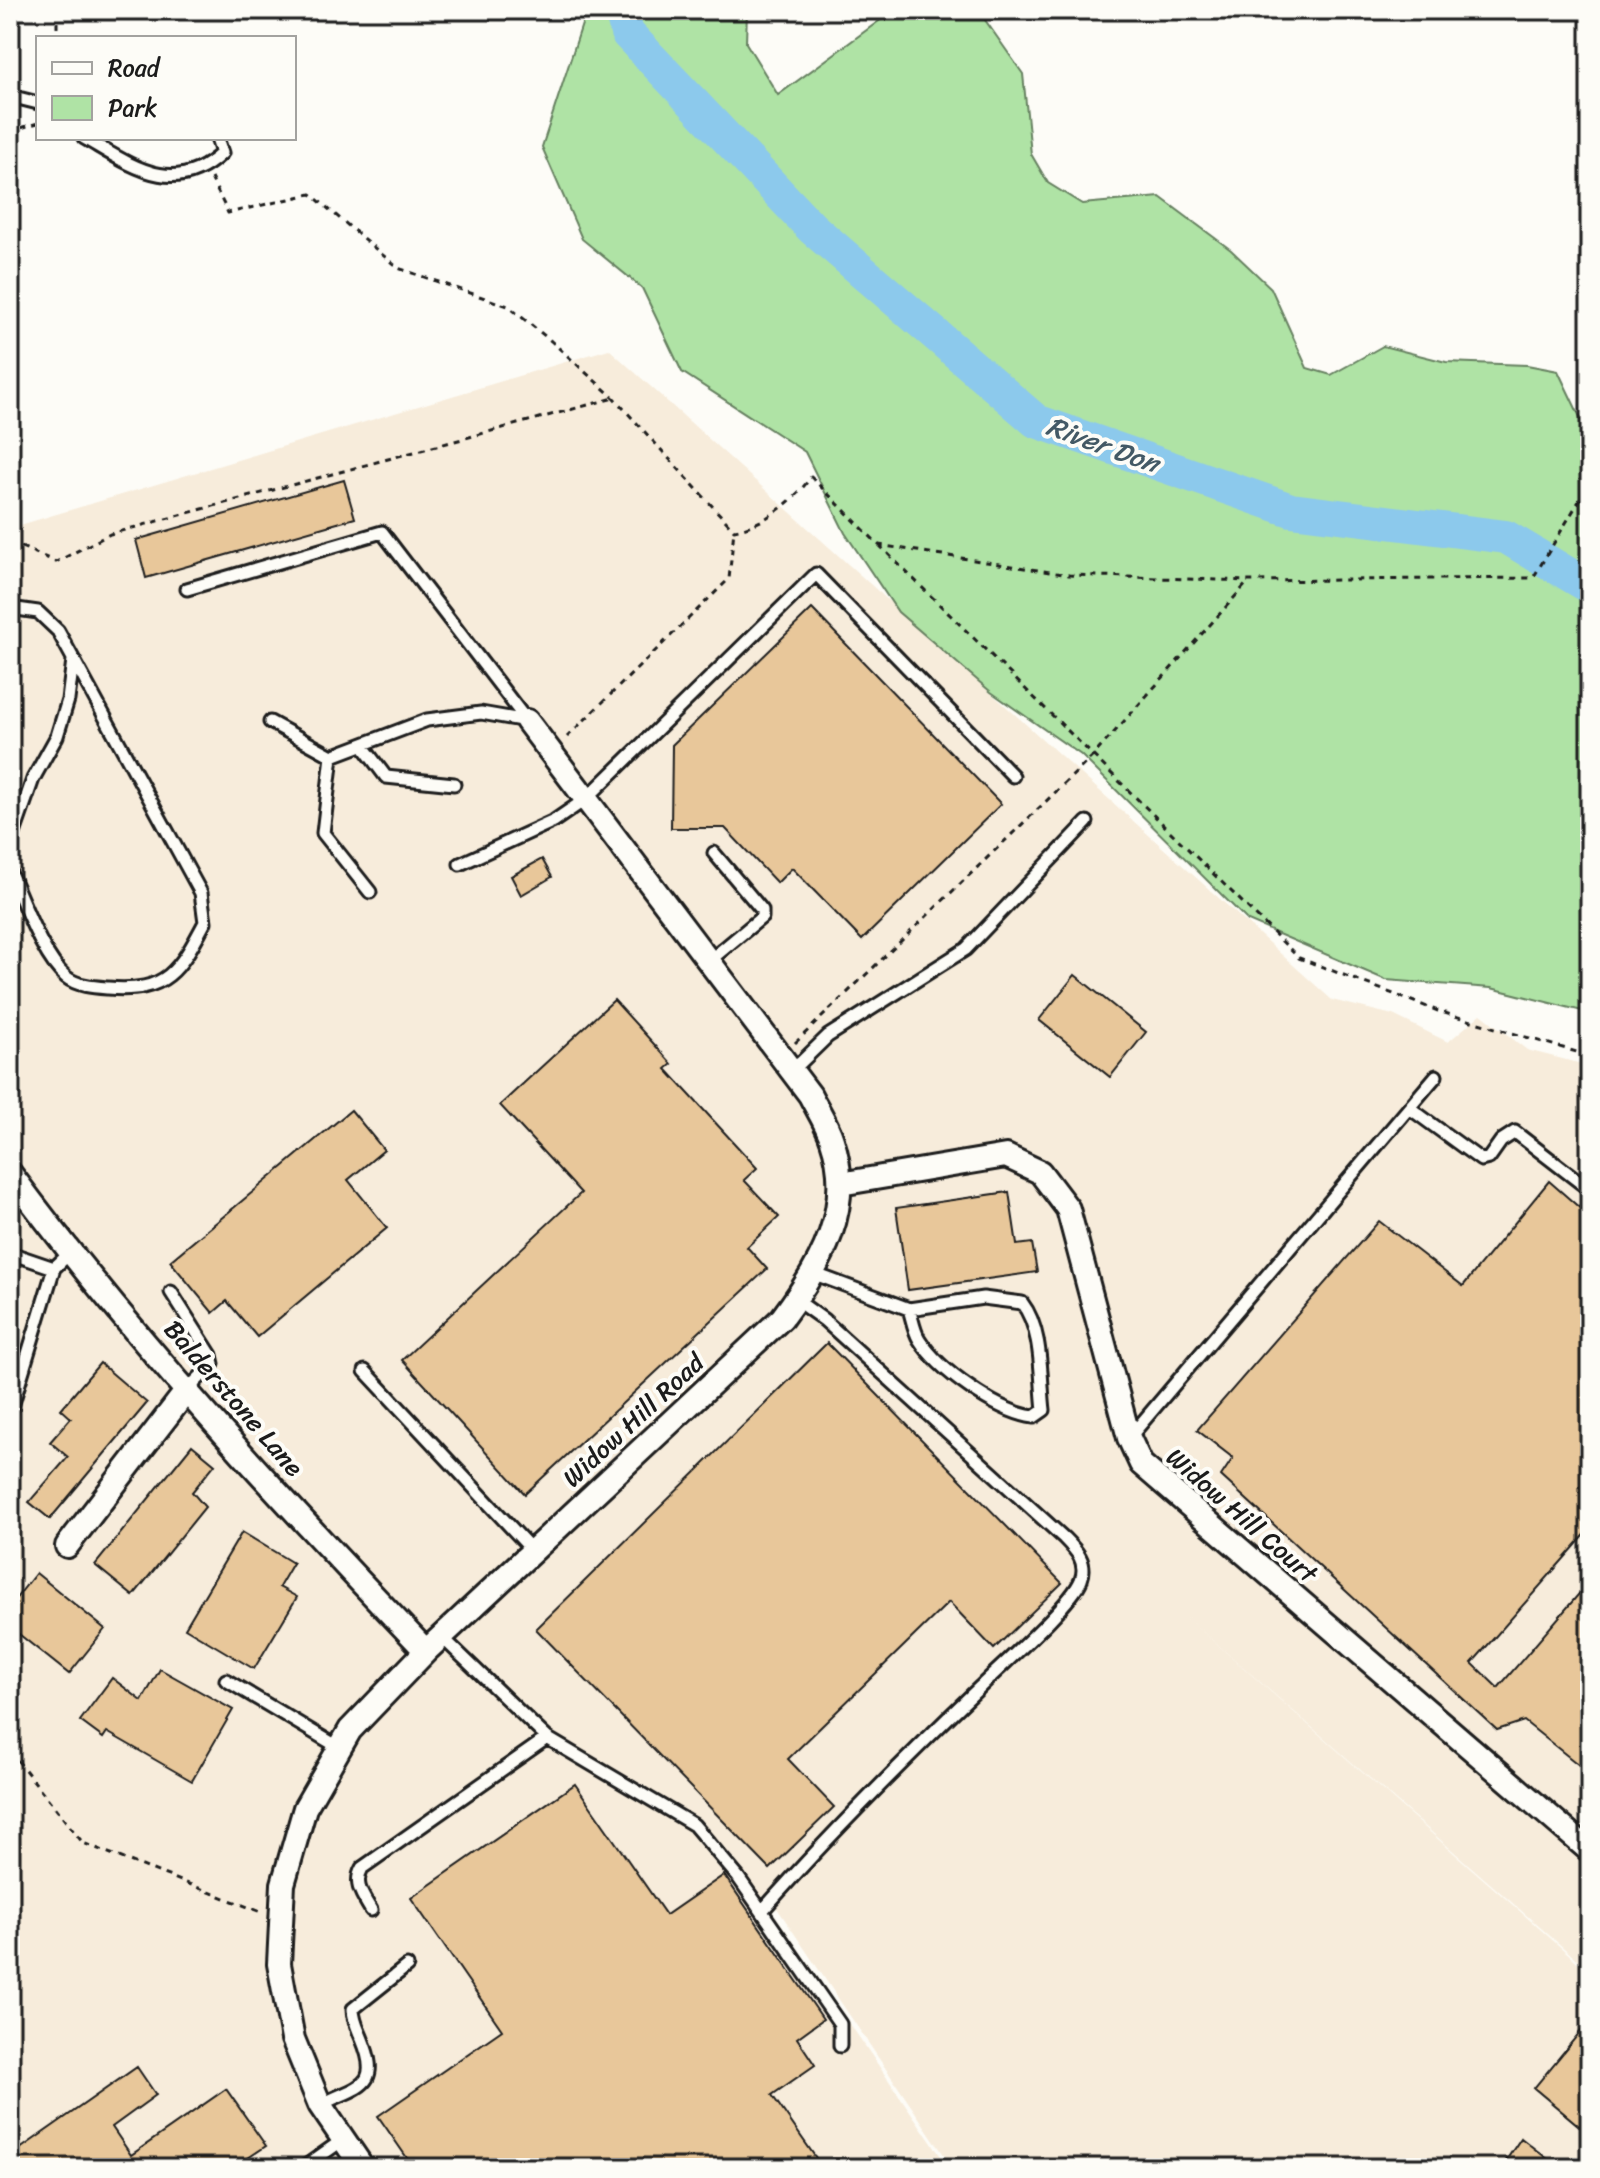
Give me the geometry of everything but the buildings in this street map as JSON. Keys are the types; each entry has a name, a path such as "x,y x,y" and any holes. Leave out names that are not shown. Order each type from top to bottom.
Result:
{"street":[{"name":"Widow Hill Road","path":"363,2168 320,2105 293,2039 279,1964 283,1884 305,1808 350,1730 434,1644 782,1318 815,1274 833,1229 840,1184 832,1140 810,1095 527,721"},
{"name":"Widow Hill Court","path":"840,1184 1006,1156 1040,1172 1068,1209 1129,1438 1141,1464 1590,1851"},
{"name":"Balderstone Lane","path":"10,1173 71,1252 312,1531 434,1644"},
{"path":"67,1546 188,1389"}],"lane":[{"path":"10,96 36,102"},
{"path":"87,140 145,173 162,177 206,168 222,153 218,140"},
{"path":"187,589 382,532 527,721"},
{"path":"460,864 554,821 586,799 816,574 1013,776"},
{"path":"10,608 38,612 58,631 201,893 205,922 167,979 145,990 84,986 66,977 48,951 10,873"},
{"path":"10,845 33,779 57,736 68,700 73,659"},
{"path":"270,722 332,756 427,720 481,713 527,721"},
{"path":"362,745 386,777 454,784"},
{"path":"332,756 323,833 370,892"},
{"path":"786,1064 966,949 1087,822"},
{"path":"709,961 762,917 762,910 714,853"},
{"path":"1129,1438 1436,1076"},
{"path":"1411,1109 1481,1160 1489,1158 1501,1141 1515,1132 1590,1190"},
{"path":"11,1406 54,1268 71,1252"},
{"path":"10,1253 54,1268"},
{"path":"815,1274 909,1309 983,1298 1022,1303 1029,1312 1035,1334 1044,1410 1034,1417 1013,1414 971,1387 919,1339 909,1309"},
{"path":"171,1292 211,1355 213,1364 188,1389"},
{"path":"762,1911 913,1752 1037,1631 1080,1583 1084,1568 1077,1551 1064,1538 824,1320 796,1300"},
{"path":"365,1371 533,1551"},
{"path":"434,1644 547,1738 694,1825 762,1911 840,2024 840,2046"},
{"path":"226,1680 340,1748"},
{"path":"371,1910 359,1888 357,1877 362,1868 547,1738"},
{"path":"320,2105 366,2081 371,2073 371,2060 353,2009 407,1966"},
{"path":"303,2168 344,2139"}],"path":[{"path":"57,10 57,36"},
{"path":"10,131 36,124"},
{"path":"206,168 228,213 311,194 398,268 508,306 614,398 734,530 729,579 551,753"},
{"path":"10,542 56,562 110,534 614,398"},
{"path":"734,530 753,527 811,477 1299,958 1438,1011 1590,1056"},
{"path":"879,545 1069,575 1249,581 1533,578 1585,491 1590,489"},
{"path":"786,1064 1093,756 1249,581"},
{"path":"10,1751 83,1843 281,1920"}],"shaded area":[{"path":"609,349 1332,1000 1393,1015 1448,1042 1481,1014 1527,1050 1590,1066 1590,1971 1179,1611 1590,1973 1590,2168 953,2168 777,1908 773,1912 949,2168 10,2168 10,528"}],"green space":[{"path":"592,10 747,10 746,43 778,95 894,10 978,10 1023,74 1031,154 1048,183 1082,204 1160,197 1231,250 1271,288 1307,368 1331,375 1383,346 1446,362 1527,365 1558,371 1590,438 1590,1013 1491,988 1386,980 1248,921 1081,755 991,692 898,612 845,533 805,452 682,372 642,288 582,239 542,147 584,18"}],"waterway":[{"name":"River Don","path":"621,10 627,33 812,228 1036,421 1291,510 1506,537 1590,587"}]}
